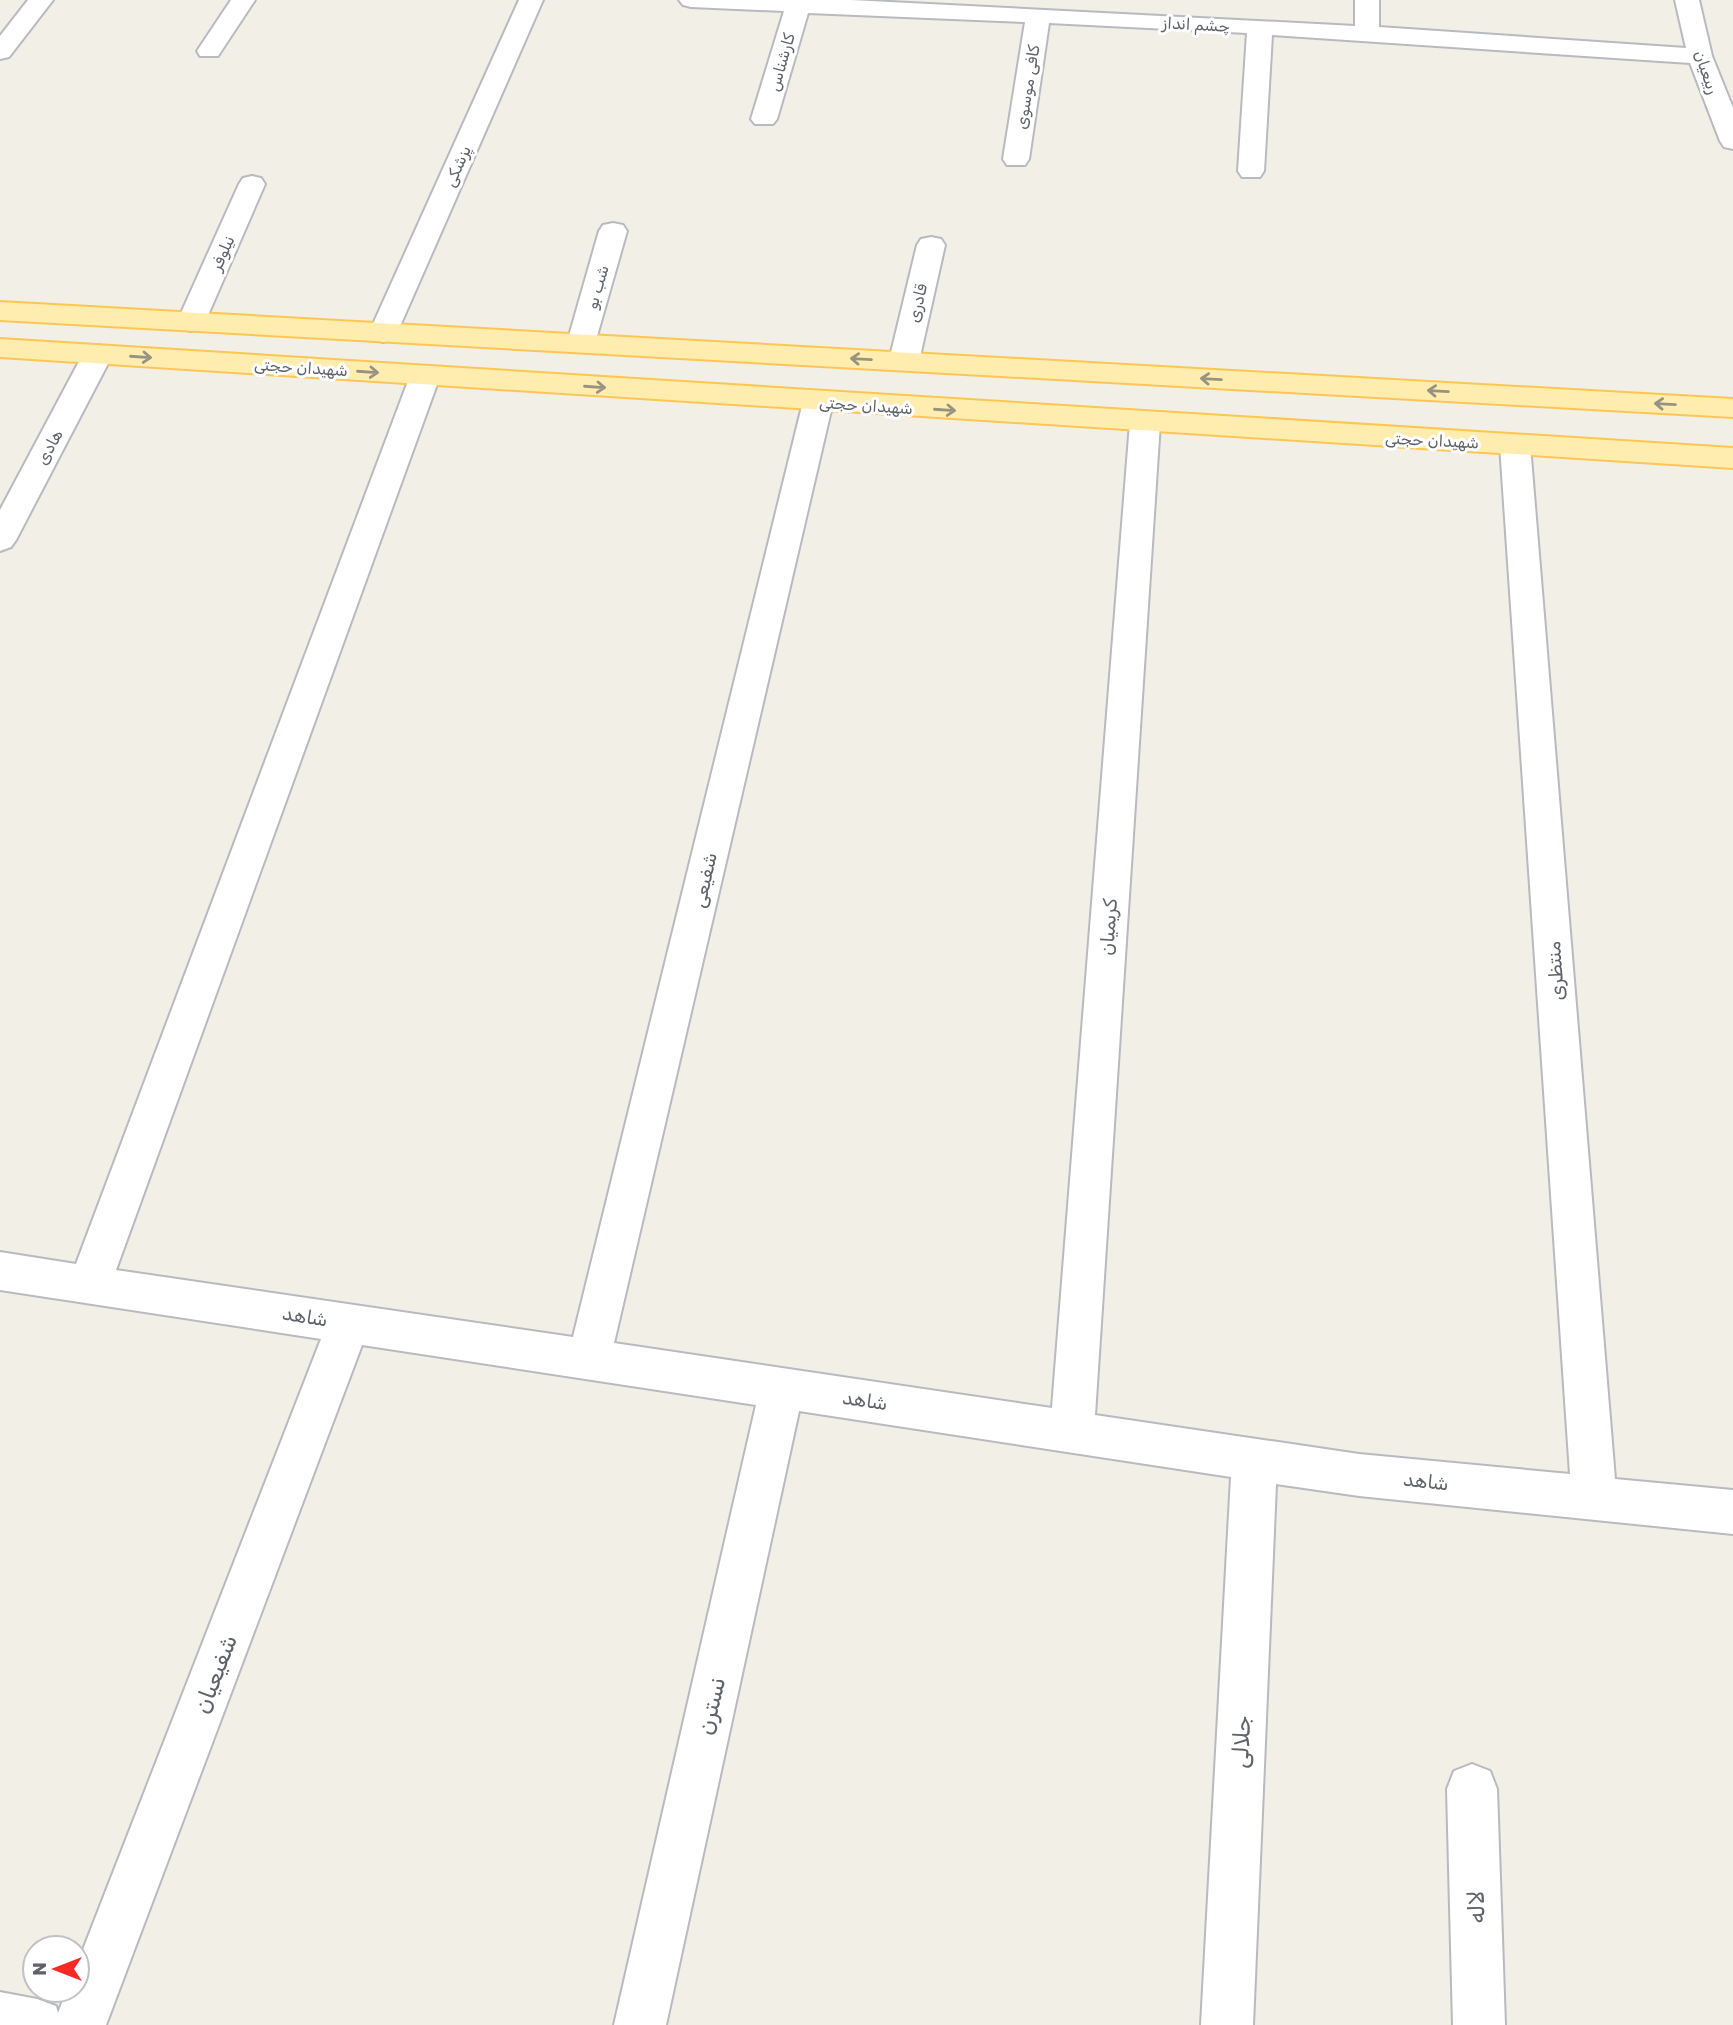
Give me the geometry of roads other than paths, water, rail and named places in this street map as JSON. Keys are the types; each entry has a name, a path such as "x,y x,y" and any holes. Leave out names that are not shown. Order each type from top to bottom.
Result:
{"main road":[{"name":"شهیدان حجتی","path":"0,311 1733,408"},
{"name":"شهیدان حجتی","path":"0,348 1145,424 1733,458"}],"street":[{"path":"0,52 41,0"},
{"path":"209,51 243,0"},
{"name":"پزشکی","path":"383,333 531,0"},
{"name":"چشم انداز","path":"691,0 798,5 838,3 967,6 1038,16 1202,12 1260,28 1700,56"},
{"path":"1367,0 1367,35"},
{"name":"ربیعیان","path":"1687,0 1700,56 1733,141"},
{"name":"کارشناس","path":"764,119 798,5"},
{"name":"کافی موسوی","path":"1016,159 1038,16"},
{"path":"1251,171 1260,28"},
{"name":"نیلوفر","path":"191,322 252,184"},
{"name":"شب بو","path":"581,343 613,231"},
{"name":"قادری","path":"904,361 931,244"},
{"name":"هادی","path":"0,540 98,354"},
{"path":"90,1284 425,376"},
{"name":"شفیعی","path":"589,1359 818,402"},
{"name":"کریمیان","path":"1072,1431 1145,424"},
{"name":"منتظری","path":"1515,445 1594,1498"},
{"name":"شاهد","path":"0,1270 1359,1475 1733,1512"},
{"name":"شفیعیان","path":"80,2025 349,1323"},
{"name":"نسترن","path":"640,2025 782,1388"},
{"name":"جلالی","path":"1227,2025 1255,1458"},
{"name":"لاله","path":"1472,1789 1479,2025"},
{"path":"0,2018 37,2025"}]}
